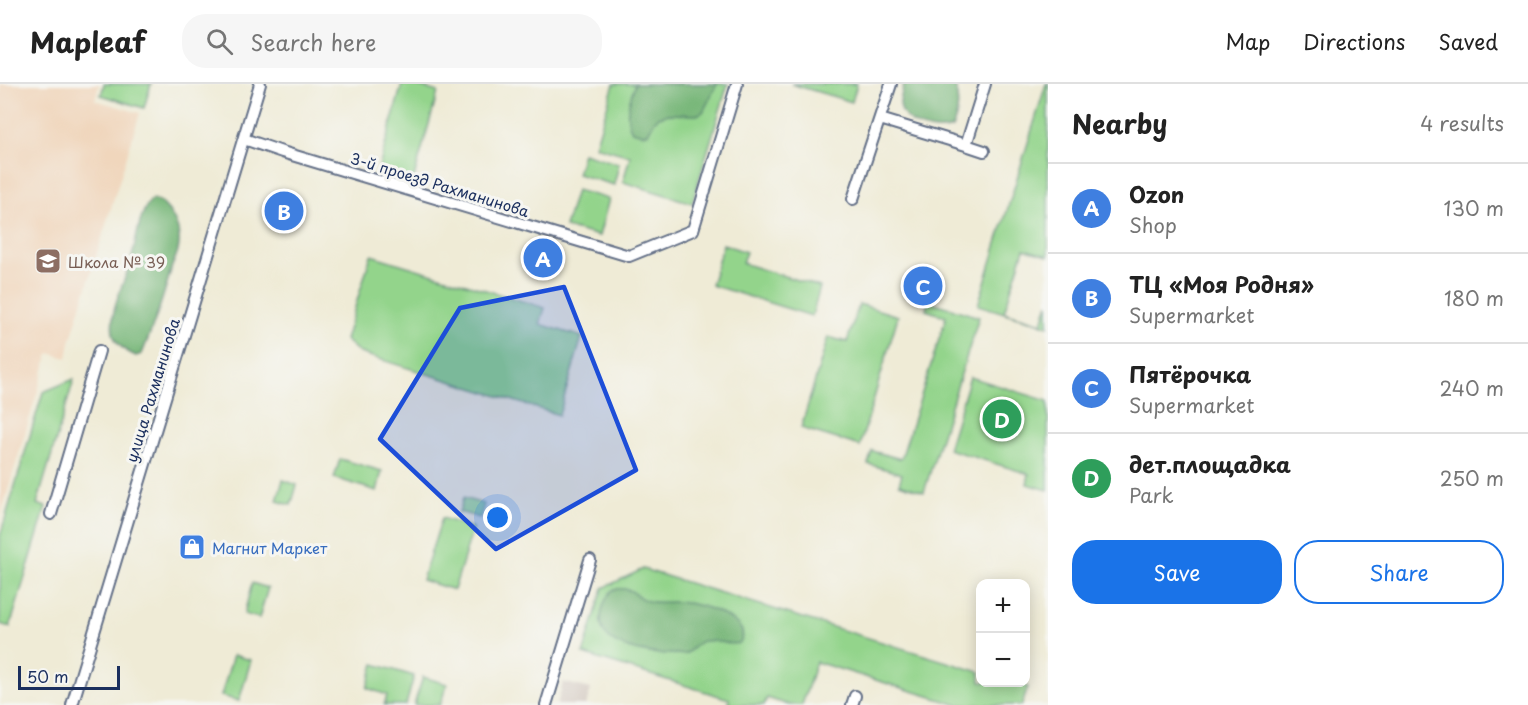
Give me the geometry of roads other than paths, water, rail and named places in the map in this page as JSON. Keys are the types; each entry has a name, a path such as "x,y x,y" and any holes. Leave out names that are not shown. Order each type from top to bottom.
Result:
{"street":[{"name":"улица Рахманинова","path":"72,705 260,84"},
{"name":"3-й проезд Рахманинова","path":"244,139 629,256 693,230 737,84"},
{"path":"854,199 891,84"},
{"path":"966,145 985,84"},
{"path":"880,119 984,151"},
{"path":"51,514 99,351"},
{"path":"546,705 590,560"}],"place":[{"name":"ТЦ «Моя Родня»","path":"284,211"},
{"name":"Ozon","path":"543,258"},
{"name":"Школа № 39","path":"48,261"},
{"name":"Пятёрочка","path":"923,286"},
{"name":"дет.площадка","path":"1002,419"},
{"name":"Магнит Маркет","path":"192,547"}]}
